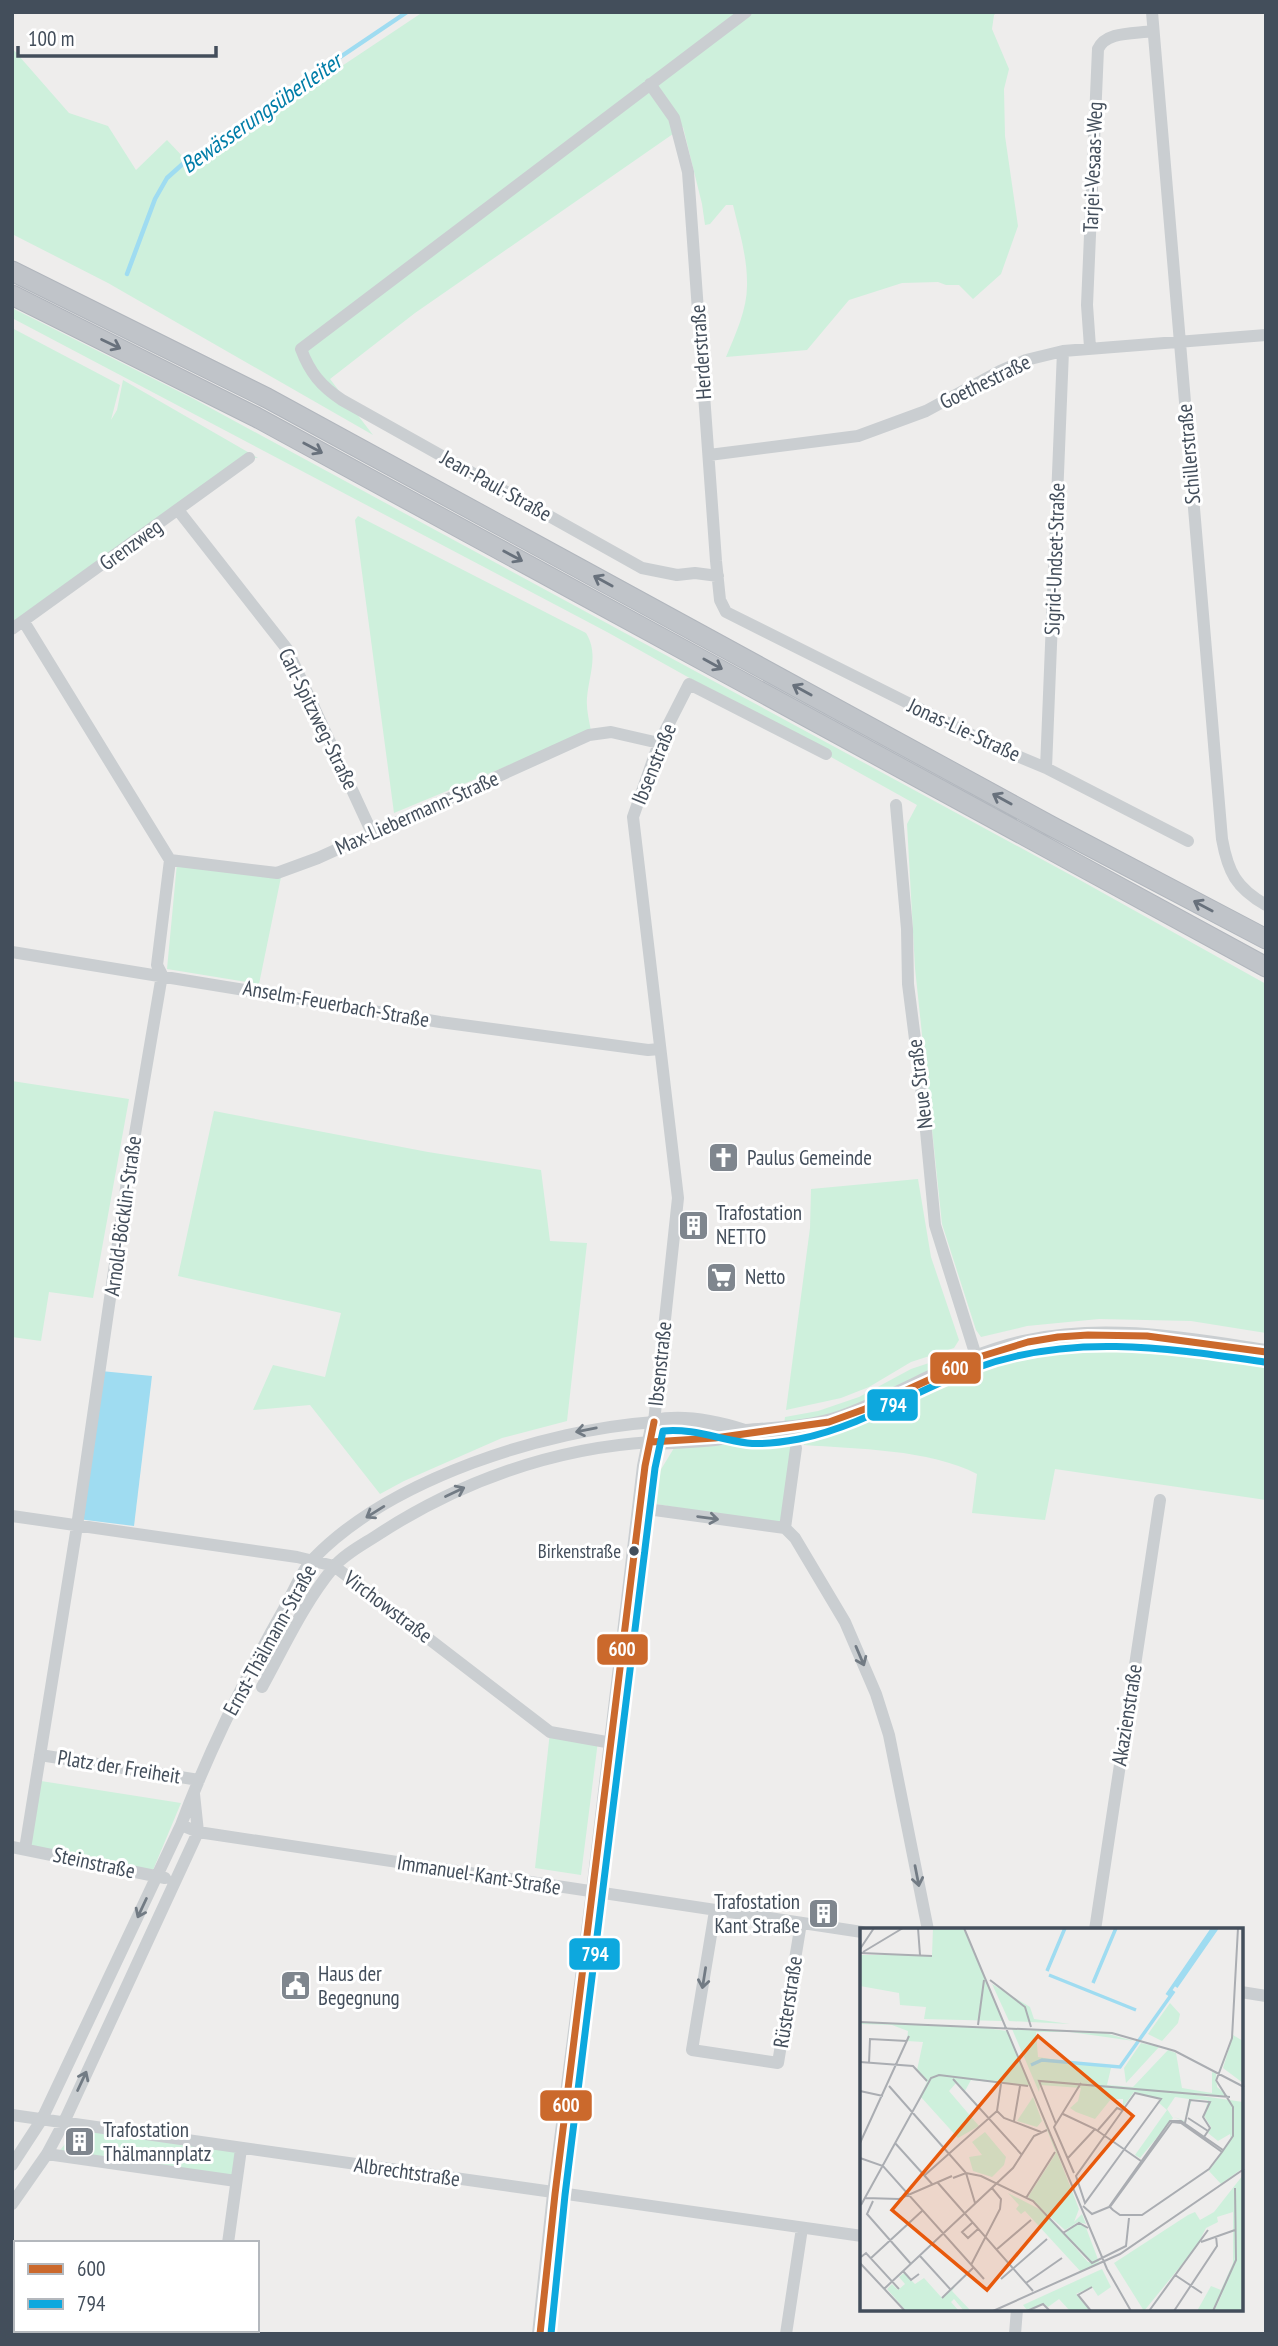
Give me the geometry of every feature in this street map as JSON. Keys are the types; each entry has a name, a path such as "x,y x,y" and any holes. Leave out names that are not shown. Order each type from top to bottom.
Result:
{"highway":[{"path":"12,271 267,398 1027,813 1266,939"},
{"path":"12,295 256,417 1266,967"}],"street":[{"path":"650,84 746,12"},
{"name":"Schillerstraße","path":"1152,12 1222,839 1234,879 1244,891 1266,905"},
{"name":"Tarjei-Vesaas-Weg","path":"1090,347 1087,305 1098,50 1102,41 1110,37 1153,31"},
{"name":"Jean-Paul-Straße","path":"650,84 301,349 316,380 342,400 642,568 677,575 695,573 718,576"},
{"name":"Herderstraße","path":"650,84 674,118 688,172 720,600 726,612 738,620"},
{"name":"Goethestraße","path":"709,455 858,436 926,411 1026,360 1063,351 1266,334"},
{"name":"Sigrid-Undset-Straße","path":"1046,768 1063,351"},
{"name":"Grenzweg","path":"12,629 248,458"},
{"name":"Carl-Spitzweg-Straße","path":"178,510 287,649 372,833"},
{"name":"Jonas-Lie-Straße","path":"738,620 1000,749 1046,768 1188,841"},
{"path":"24,622 170,860"},
{"name":"Ibsenstraße","path":"540,2334 645,1466 654,1422 662,1335 679,1211 633,817 659,743 689,684 826,754"},
{"name":"Max-Liebermann-Straße","path":"170,860 277,873 318,858 589,735 611,732 659,743"},
{"name":"Neue Straße","path":"896,805 907,929 908,984 935,1226 976,1356"},
{"name":"Arnold-Böcklin-Straße","path":"18,1848 40,1755 77,1526 127,1181 162,975 157,965 170,860"},
{"name":"Anselm-Feuerbach-Straße","path":"12,952 440,1022 648,1050 660,1049"},
{"path":"651,1442 794,1429 837,1420 882,1402 976,1356 1027,1342 1097,1334 1129,1334 1266,1352"},
{"path":"654,1422 668,1419 723,1425 745,1432"},
{"name":"Ernst-Thälmann-Straße","path":"12,2165 42,2119 181,1825 250,1668 312,1560 341,1534 407,1493 502,1452 575,1432 613,1425 654,1422"},
{"name":"Ernst-Thälmann-Straße","path":"262,1687 298,1620 334,1566 400,1521 470,1485 520,1467 610,1445 651,1442"},
{"path":"785,1528 796,1448"},
{"name":"Akazienstraße","path":"1095,1928 1160,1500"},
{"path":"640,1508 785,1528 795,1538 845,1622 876,1694 889,1735 928,1928"},
{"name":"Virchowstraße","path":"12,1516 134,1532 312,1560 334,1566 550,1732 612,1743"},
{"name":"Platz der Freiheit","path":"40,1755 196,1786"},
{"path":"12,2204 47,2154 64,2122 198,1832 196,1786"},
{"name":"Immanuel-Kant-Straße","path":"181,1825 198,1832 860,1932"},
{"name":"Steinstraße","path":"18,1848 175,1880"},
{"name":"Rüsterstraße","path":"715,1911 692,2050 778,2063 801,1923"},
{"path":"1243,1993 1266,1996"},
{"name":"Albrechtstraße","path":"12,2115 860,2236"},
{"path":"228,2241 241,2149"},
{"path":"47,2154 236,2181"},
{"path":"786,2334 803,2228"},
{"path":"1015,2334 1017,2311"}],"green space":[{"path":"423,12 748,12 651,86 752,12 997,12 992,29 1009,69 1004,89 1005,136 1018,226 1001,274 973,299 959,285 938,282 902,283 849,300 807,350 726,357 746,301 747,272 744,253 733,205 726,205 710,224 705,225 683,127 415,313 330,379 373,435 108,283 12,234 12,48 69,113 108,126 136,170 167,140 186,160 205,157"},
{"path":"12,308 194,399 1078,879 1266,984 1266,1333 1191,1321 1099,1319 1027,1326 981,1337 976,1330 942,1224 915,968 907,824 917,805 607,632 12,318"},
{"path":"12,328 120,385 111,420 117,410 123,380 258,458 248,458 12,629"},
{"path":"358,516 586,633 593,657 587,702 591,731 394,813 355,520"},
{"path":"177,863 281,877 259,984 167,969"},
{"path":"12,1081 129,1099 93,1298 49,1292 41,1341 12,1337"},
{"path":"214,1111 428,1152 541,1170 550,1241 587,1243 567,1421 502,1438 380,1494 310,1405 253,1410 273,1365 325,1377 341,1313 178,1276"},
{"path":"918,1179 931,1257 959,1340 954,1348 911,1362 869,1387 841,1398 786,1410 810,1228 811,1189"},
{"path":"1101,1341 1140,1342 1266,1359 1266,1500 1055,1469 1045,1520 972,1513 977,1474 958,1466 915,1455 804,1445 802,1435 854,1422 974,1365 1019,1352"},
{"path":"962,1352 888,1392 836,1413 784,1424 785,1417 818,1411 859,1397 911,1369"},
{"path":"793,1437 783,1518 777,1524 656,1504 660,1471 674,1448"},
{"path":"550,1732 598,1741 581,1875 535,1868"},
{"path":"41,1781 181,1803 153,1870 30,1846"},
{"path":"78,2127 239,2150 235,2179 58,2153"}],"water":[{"path":"101,1371 152,1376 134,1526 78,1519"}],"waterway":[{"name":"Bewässerungsüberleiter","path":"127,274 155,199 167,178 186,161 407,12"}],"transit line":[{"name":"600","path":"651,1442 715,1438 829,1422 865,1409 979,1357 1028,1342 1058,1337 1147,1336 1266,1352"},
{"name":"794","path":"551,2334 565,2195 655,1468 663,1431 695,1432 753,1444 799,1439 845,1426 976,1368 1047,1350 1119,1347 1191,1352 1264,1362"},
{"name":"600","path":"540,2334 645,1466 654,1422"}],"place":[{"name":"Paulus Gemeinde","path":"724,1158"},
{"name":"Trafostation NETTO","path":"693,1225"},
{"name":"Netto","path":"722,1277"},
{"name":"Birkenstraße","path":"634,1551"},
{"name":"Trafostation Kant Straße","path":"823,1914"},
{"name":"Haus der Begegnung","path":"295,1986"},
{"name":"Trafostation Thälmannplatz","path":"80,2142"}]}
